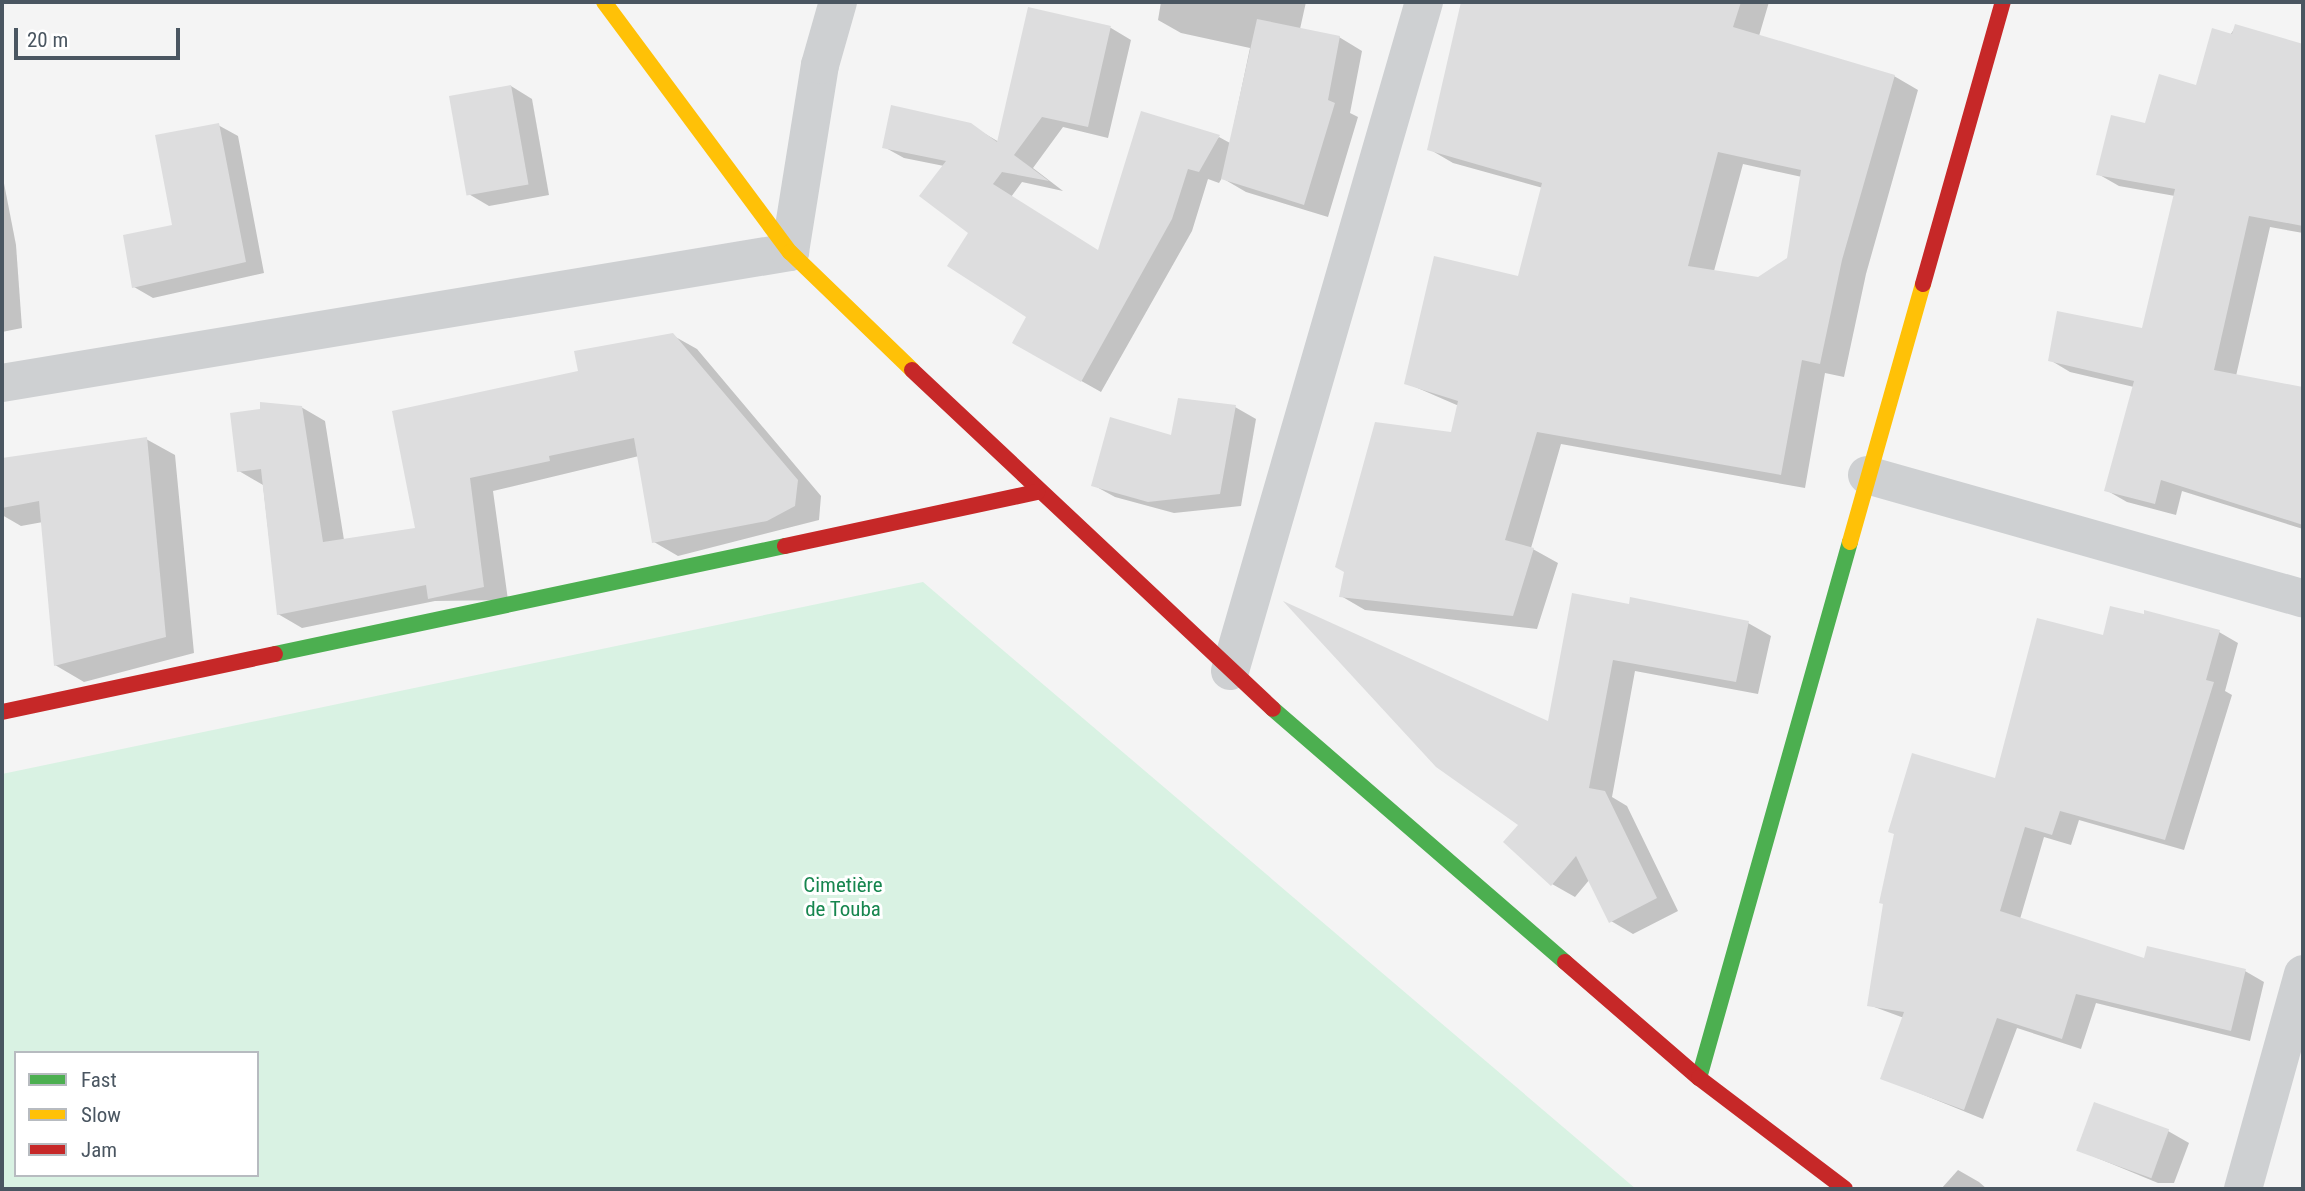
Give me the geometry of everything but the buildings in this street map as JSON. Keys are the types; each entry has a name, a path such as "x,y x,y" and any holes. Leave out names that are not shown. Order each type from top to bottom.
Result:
{"street":[{"path":"604,2 790,252 1037,492 1230,671 1699,1078 1845,1189"},
{"path":"790,252 820,65 838,2"},
{"path":"1230,671 1424,2"},
{"path":"1699,1078 1867,475 2003,2"},
{"path":"2,383 790,252"},
{"path":"1867,475 2303,598"},
{"path":"2,712 1037,492"},
{"path":"2243,1189 2303,974"}],"green space":[{"name":"Cimetière de Touba","path":"923,582 1636,1189 2,1189 2,774"}],"traffic: fast":[{"path":"1699,1078 1850,542"},
{"path":"275,654 785,546"},
{"path":"1273,709 1565,962"}],"traffic: slow":[{"path":"604,2 790,252 912,370"},
{"path":"1850,542 1923,284"}],"traffic: jam":[{"path":"1923,284 2003,2"},
{"path":"912,370 1273,709"},
{"path":"785,546 1037,492"},
{"path":"2,712 275,654"},
{"path":"1565,962 1699,1078 1845,1189"}]}
